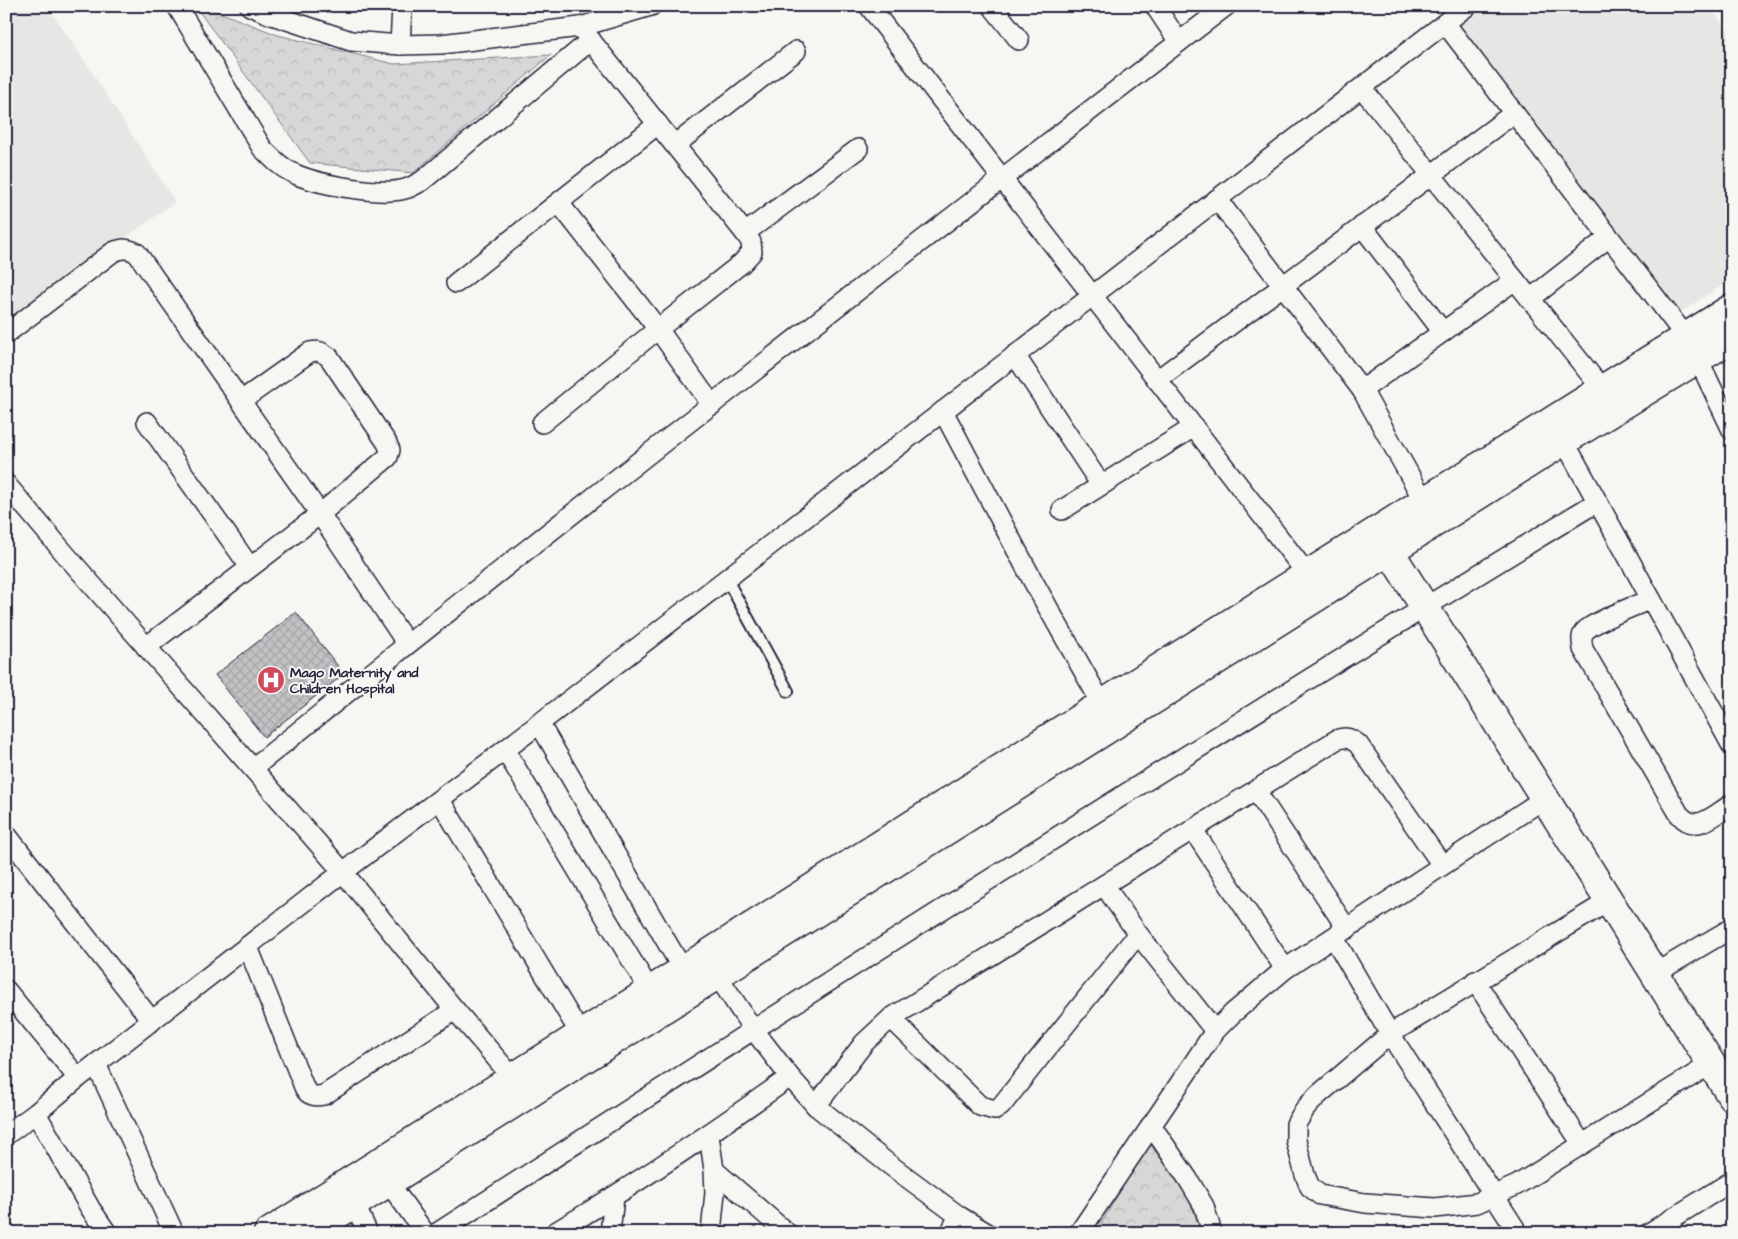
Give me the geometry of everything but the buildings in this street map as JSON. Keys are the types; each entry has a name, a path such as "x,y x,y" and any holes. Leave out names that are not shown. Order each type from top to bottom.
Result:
{"main road":[{"path":"268,1233 520,1086 582,1034 650,991 701,967 1692,348 1732,308"},
{"path":"1384,541 1424,501 1557,432 1602,389 1692,348 1732,338"},
{"path":"1384,541 1654,974 1719,1066 1732,1097"},
{"path":"308,1233 388,1182 520,1086 1102,704 1315,584"}],"street":[{"path":"177,6 262,148 277,163 309,180 336,186 387,192 405,189 422,181 586,33"},
{"path":"250,6 268,14 351,41 400,45 441,44 586,33 651,6"},
{"path":"400,45 402,6"},
{"path":"868,6 1315,584"},
{"path":"992,6 1019,40"},
{"path":"1155,6 1179,42"},
{"path":"253,768 407,644 1001,178 1226,6"},
{"path":"6,1135 343,872 505,750 1467,6"},
{"path":"1446,23 1692,348 1732,430"},
{"path":"542,423 742,263 752,252 751,242 745,233 586,33"},
{"path":"675,145 796,51"},
{"path":"1362,88 1602,389"},
{"path":"1157,380 1514,113"},
{"path":"456,283 658,124"},
{"path":"745,233 858,150"},
{"path":"1218,199 1362,390 1424,501"},
{"path":"559,202 658,329 712,405"},
{"path":"1362,226 1443,332"},
{"path":"1530,300 1609,237"},
{"path":"6,334 114,252 122,248 137,253 320,514 407,644"},
{"path":"1362,390 1515,280"},
{"path":"146,647 320,514 388,457 390,450 387,444 329,357 323,352 310,352 241,401"},
{"path":"1016,355 1101,485"},
{"path":"943,411 1033,581 1102,704"},
{"path":"147,422 250,567"},
{"path":"1062,510 1194,427"},
{"path":"1557,432 1732,746"},
{"path":"6,484 343,872 455,1010 520,1086"},
{"path":"437,1233 752,1029 1425,607 1597,502"},
{"path":"1651,599 1596,623 1585,630 1581,638 1583,649 1679,814 1686,822 1694,825 1702,823 1732,804"},
{"path":"539,723 701,967 790,1077 816,1106 886,1162 959,1216 987,1233"},
{"path":"816,1106 864,1043 891,1018 1343,737 1351,738 1358,744 1442,865"},
{"path":"505,750 650,991"},
{"path":"1256,790 1341,933 1390,1034 1518,1233"},
{"path":"1079,1233 1215,1031 1233,1013 1285,969 1545,798"},
{"path":"440,800 582,1034"},
{"path":"1193,830 1285,969"},
{"path":"6,834 152,1021"},
{"path":"1104,885 1138,934 1215,1031"},
{"path":"1609,901 1390,1034 1318,1095 1305,1109 1296,1124 1296,1141 1305,1176 1310,1187 1320,1195 1366,1203 1435,1208 1477,1203 1517,1185 1582,1144 1719,1066"},
{"path":"1654,974 1732,928"},
{"path":"891,1018 980,1106 995,1110 1001,1106 1138,934"},
{"path":"248,947 304,1087 307,1093 316,1097 324,1096 455,1010"},
{"path":"1475,981 1582,1144"},
{"path":"6,990 78,1078"},
{"path":"96,1064 174,1233"},
{"path":"554,1233 614,1197 709,1135 790,1077"},
{"path":"36,1113 90,1208 107,1233"},
{"path":"1151,1126 1188,1179 1204,1206 1212,1233"},
{"path":"709,1135 715,1192 712,1233"},
{"path":"714,1170 787,1233"},
{"path":"1656,1231 1732,1181"},
{"path":"388,1182 425,1233"},
{"path":"610,1233 614,1197"},
{"path":"354,1203 368,1233"},
{"path":"950,1233 959,1216"}],"lane":[{"path":"726,578 788,691"}],"shaded area":[{"path":"6,6 47,6 88,66 175,202 6,324"},
{"path":"1485,6 1709,6 1732,36 1732,279 1678,314 1456,28"}],"green space":[{"path":"195,6 203,6 278,35 394,64 551,55 413,173 310,163"},
{"path":"1149,1143 1187,1193 1202,1233 1095,1233"}],"place":[{"name":"Mago Maternity and Children Hospital","path":"271,680"}]}
